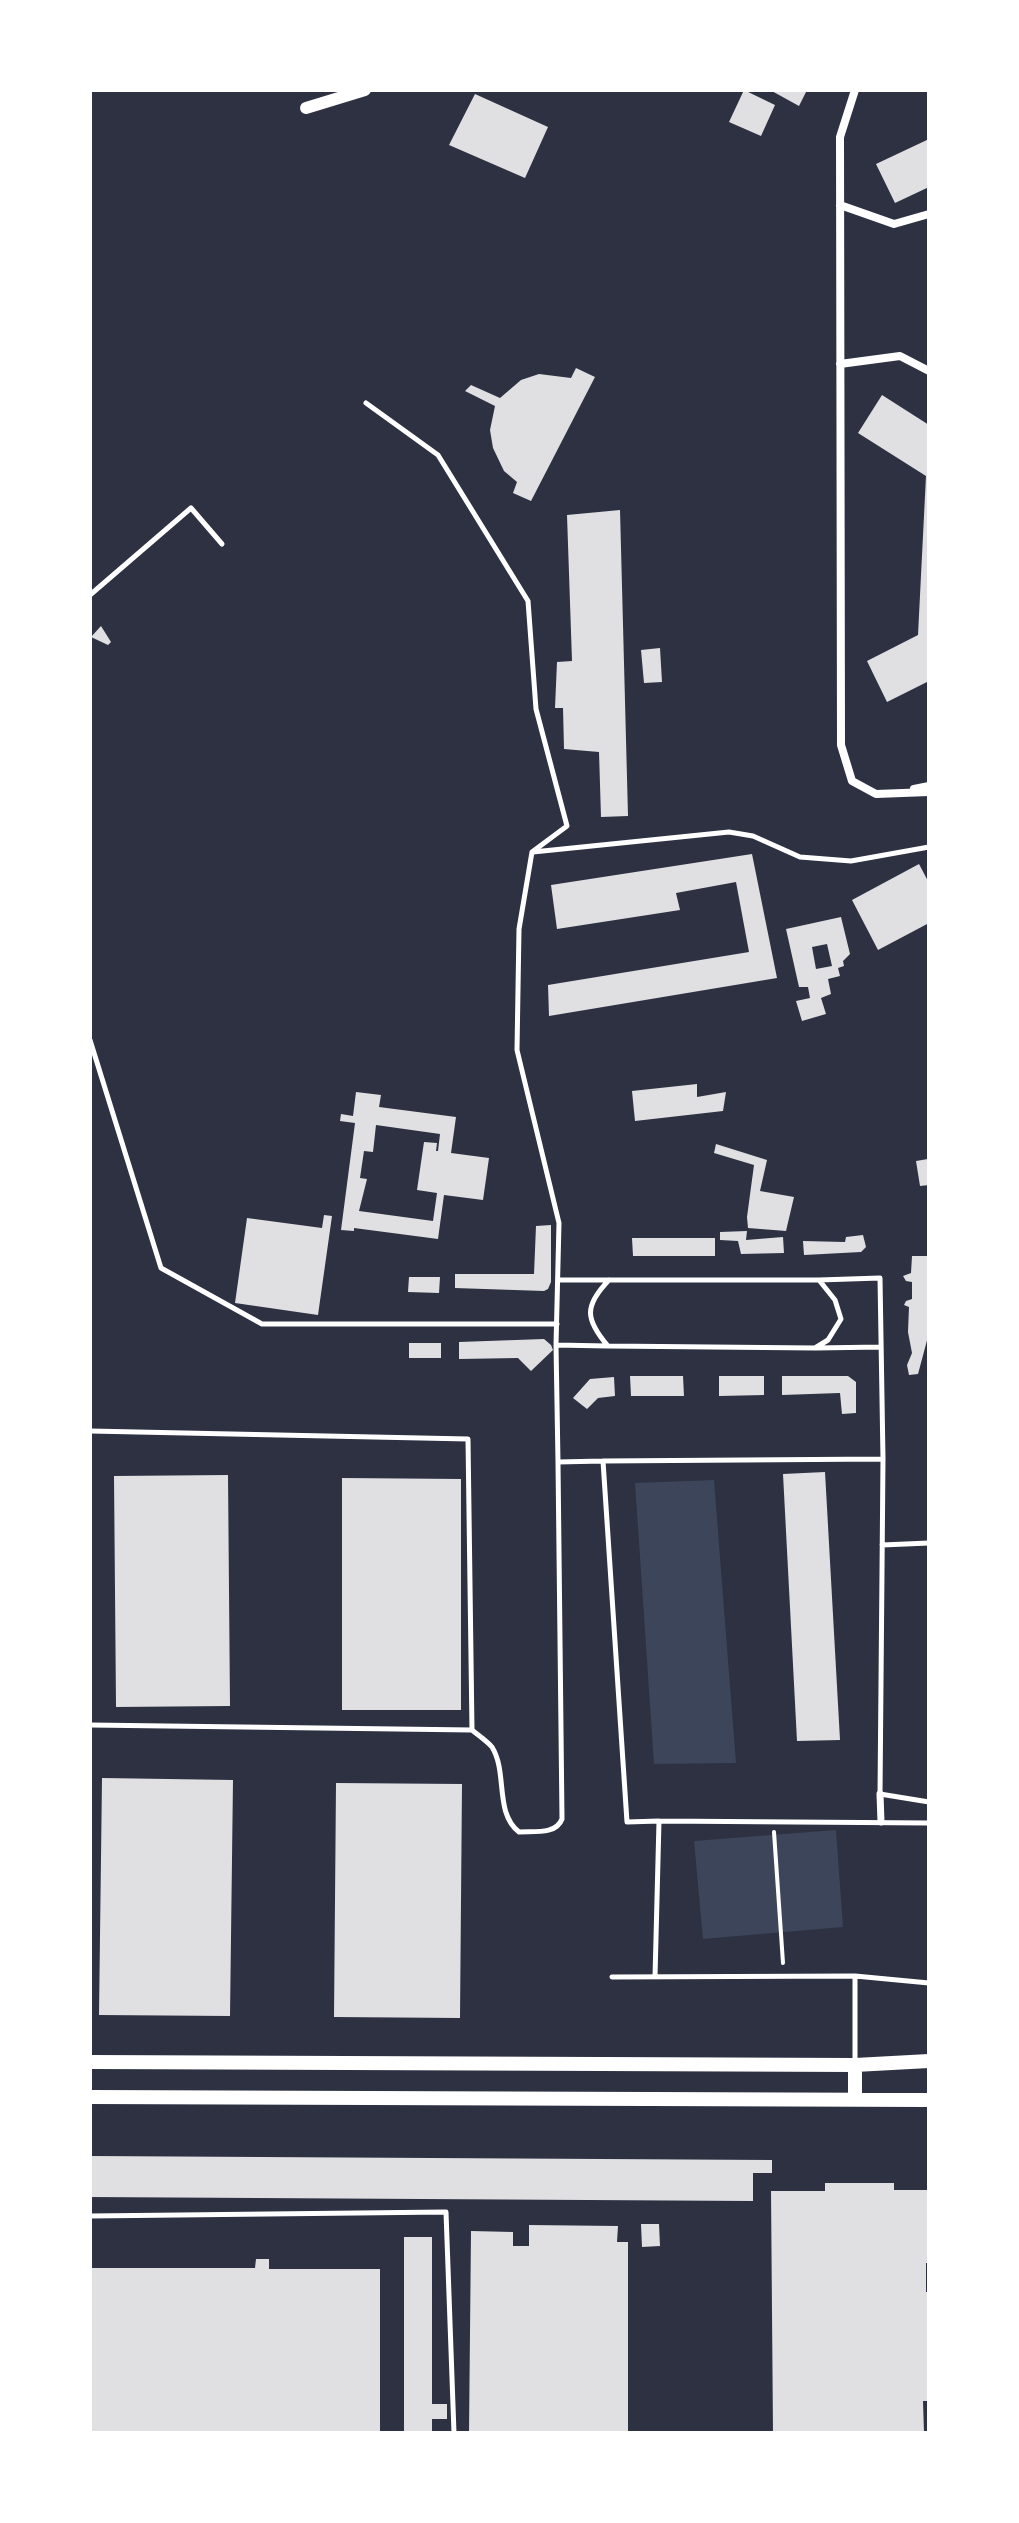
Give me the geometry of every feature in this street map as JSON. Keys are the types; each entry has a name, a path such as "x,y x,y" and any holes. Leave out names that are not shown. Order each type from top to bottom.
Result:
{"main road":[{"path":"90,2062 855,2065 929,2061"},
{"path":"855,2065 855,2099"},
{"path":"90,2097 929,2100"}],"street":[{"path":"306,108 365,90"},
{"path":"855,90 840,137 841,745 852,781 876,794 929,792"},
{"path":"840,205 894,224 929,214"},
{"path":"840,364 900,356 929,371"},
{"path":"889,794 929,786"},
{"path":"880,1794 881,1822"}],"lane":[{"path":"90,1725 472,1730 491,1746 499,1765 506,1817 511,1826 519,1832 553,1830 560,1826 562,1819 556,1345 559,1223 517,1050 519,929 532,852 567,826 536,709 528,601 438,455 366,403"},
{"path":"90,595 191,508 222,544"},
{"path":"532,852 729,832 753,836 800,857 851,861 929,847"},
{"path":"90,1040 161,1268 262,1324 557,1324"},
{"path":"558,1280 880,1278 883,1459 880,1794 929,1802"},
{"path":"608,1346 593,1329 589,1313 598,1292 609,1280"},
{"path":"815,1348 828,1340 841,1319 835,1300 819,1280"},
{"path":"556,1345 881,1347"},
{"path":"90,1431 468,1439 472,1730"},
{"path":"558,1462 883,1459"},
{"path":"603,1461 627,1822 929,1823"},
{"path":"882,1545 929,1543"},
{"path":"655,1977 659,1821"},
{"path":"612,1977 855,1976 929,1983"},
{"path":"855,1976 855,2065"},
{"path":"90,2216 446,2212 454,2433"}],"path":[{"path":"774,1822 784,1977"}],"shaded area":[{"path":"714,1480 736,1763 654,1764 635,1483"},
{"path":"836,1830 843,1927 703,1939 694,1841"}],"building":[{"path":"744,90 775,105 761,136 729,122"},
{"path":"770,90 807,90 799,106"},
{"path":"475,94 548,127 525,178 449,145"},
{"path":"929,139 929,187 895,203 876,164"},
{"path":"576,368 595,377 531,501 513,493 517,482 504,471 493,448 490,430 495,406 465,391 471,385 500,398 521,380 539,374 571,378"},
{"path":"882,395 929,425 929,681 887,702 867,661 918,635 926,476 858,433"},
{"path":"620,510 628,816 601,817 599,752 564,749 563,708 555,708 557,662 572,661 567,515"},
{"path":"101,626 111,642 108,645 91,637"},
{"path":"660,648 662,682 644,683 641,650"},
{"path":"752,854 777,978 549,1016 548,985 749,952 736,882 676,893 680,910 557,929 551,885"},
{"path":"919,864 929,883 929,923 878,950 852,900"},
{"path":"841,917 850,954 843,961 844,966 838,968 840,976 828,979 831,994 821,998 826,1014 802,1021 796,1001 810,998 808,987 799,987 786,929","holes":["827,944 832,966 816,969 812,947"]},
{"path":"697,1084 697,1097 726,1092 723,1111 635,1121 632,1091"},
{"path":"356,1092 381,1095 379,1107 456,1117 451,1153 489,1158 483,1200 444,1195 438,1239 354,1228 354,1231 341,1230 355,1123 340,1121 341,1114 353,1116","holes":["376,1125 440,1134 438,1151 437,1143 424,1142 417,1190 437,1193 433,1221 359,1211 367,1179 360,1178 364,1151 373,1152"]},
{"path":"716,1144 767,1160 760,1191 794,1197 786,1231 748,1228 754,1165 714,1153"},
{"path":"928,1159 929,1185 920,1186 916,1161"},
{"path":"324,1215 332,1216 318,1315 235,1303 247,1218 322,1228"},
{"path":"551,1225 551,1282 548,1289 455,1288 455,1274 534,1274 536,1226"},
{"path":"747,1231 746,1240 783,1237 784,1253 741,1254 738,1241 720,1240 720,1232"},
{"path":"863,1235 866,1247 861,1252 804,1255 803,1241 845,1242 846,1237"},
{"path":"632,1238 715,1238 715,1256 633,1256"},
{"path":"912,1256 929,1256 929,1333 918,1374 909,1375 907,1365 912,1353 908,1332 909,1307 904,1305 912,1299 912,1282 906,1281 903,1276 911,1273"},
{"path":"409,1277 440,1277 439,1293 408,1292"},
{"path":"544,1339 553,1350 531,1371 518,1358 459,1359 459,1342"},
{"path":"409,1343 441,1343 441,1358 409,1358"},
{"path":"630,1376 683,1376 684,1396 631,1396"},
{"path":"719,1376 764,1376 764,1395 719,1396"},
{"path":"782,1376 848,1376 856,1382 856,1413 842,1414 840,1393 782,1395"},
{"path":"614,1377 615,1396 598,1398 587,1409 573,1398 590,1379"},
{"path":"825,1472 840,1740 797,1741 783,1474"},
{"path":"228,1475 230,1706 116,1707 114,1476"},
{"path":"342,1478 461,1479 461,1710 342,1710"},
{"path":"102,1778 233,1780 230,2016 99,2015"},
{"path":"336,1783 462,1784 460,2018 334,2017"},
{"path":"90,2156 772,2160 772,2173 753,2173 753,2201 90,2197"},
{"path":"825,2183 894,2183 894,2190 927,2190 929,2401 923,2401 924,2433 773,2433 771,2191 825,2191"},
{"path":"641,2224 659,2224 660,2246 642,2247"},
{"path":"529,2225 618,2226 617,2242 628,2242 628,2433 469,2433 471,2231 513,2232 513,2246 529,2246"},
{"path":"404,2237 432,2237 432,2404 447,2404 447,2419 432,2419 432,2433 404,2433"},
{"path":"256,2259 269,2259 269,2269 380,2269 380,2433 90,2433 90,2268 255,2268"}]}
